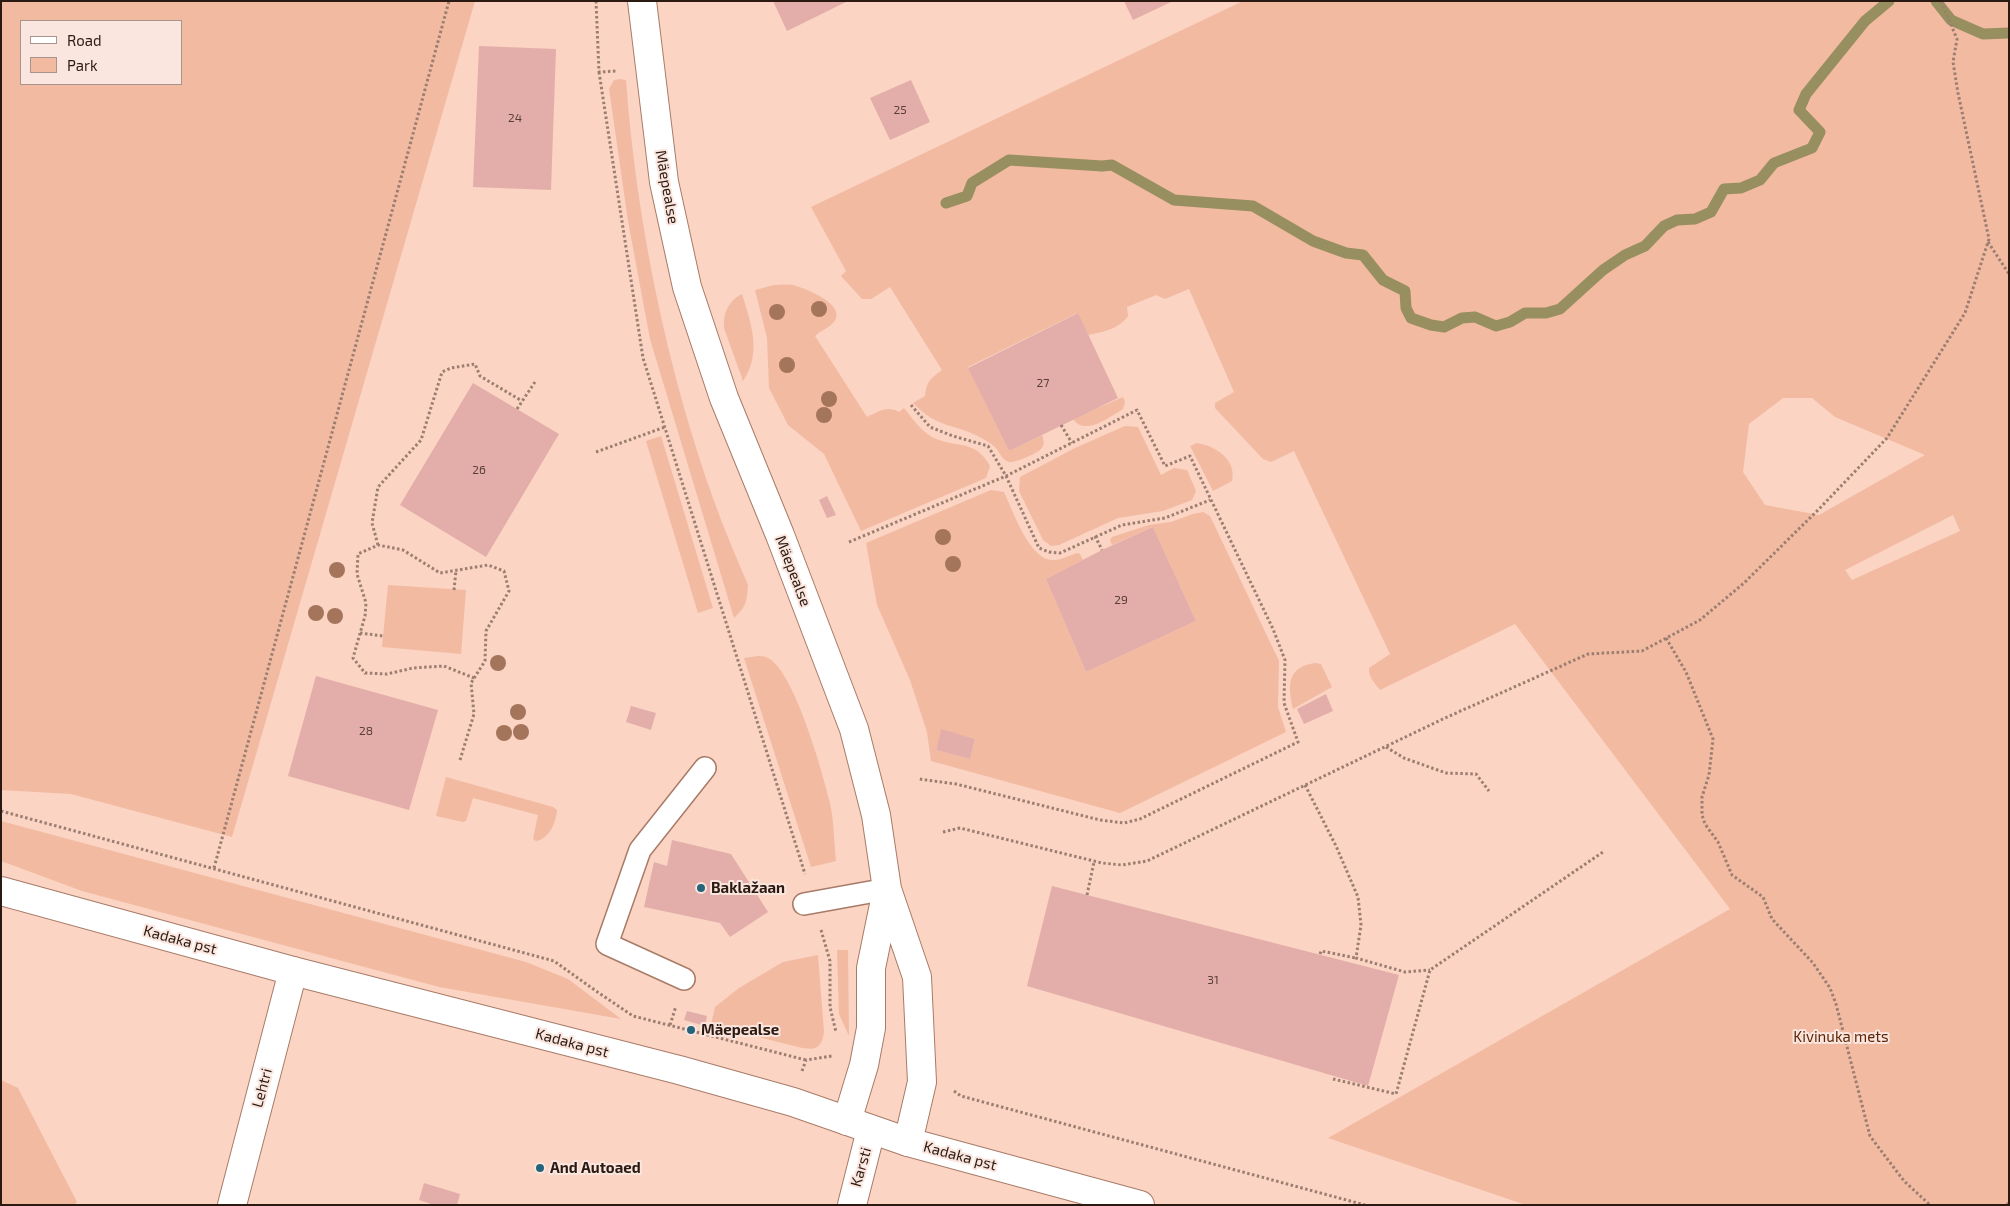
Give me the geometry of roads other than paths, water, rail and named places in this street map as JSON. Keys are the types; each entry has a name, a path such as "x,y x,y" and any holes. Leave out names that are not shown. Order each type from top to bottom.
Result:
{"street":[{"name":"Mäepealse","path":"642,1 664,182 687,287 724,398 780,535 854,729 876,815 887,889 917,977 922,1082 908,1142"},
{"name":"Karsti","path":"852,1205 864,1066 871,1028 871,968 887,889"},
{"name":"Kadaka pst","path":"1,891 292,971 678,1070 793,1102 908,1142 1140,1205"},
{"name":"Lehtri","path":"232,1205 292,971"}],"lane":[{"path":"684,979 607,944 640,850 705,768"},
{"path":"808,904 887,889"}],"waterway":[{"path":"946,203 967,196 972,183 1009,160 1112,165 1174,200 1253,206 1313,241 1346,253 1363,255 1383,280 1405,291 1406,308 1411,318 1444,327 1462,318 1475,317 1496,326 1510,322 1525,313 1546,313 1560,309 1603,270 1625,255 1645,246 1664,226 1677,220 1695,219 1711,212 1724,189 1741,188 1760,180 1774,163 1812,148 1820,132 1799,110 1806,94 1865,21 1889,1"},
{"path":"1936,1 1951,20 1983,34 2009,33"}],"place":[{"name":"Baklažaan","path":"701,888"},
{"name":"Mäepealse","path":"691,1030"},
{"name":"And Autoaed","path":"540,1168"}],"park label":[{"name":"Kivinuka mets","path":"1841,1037"}]}
